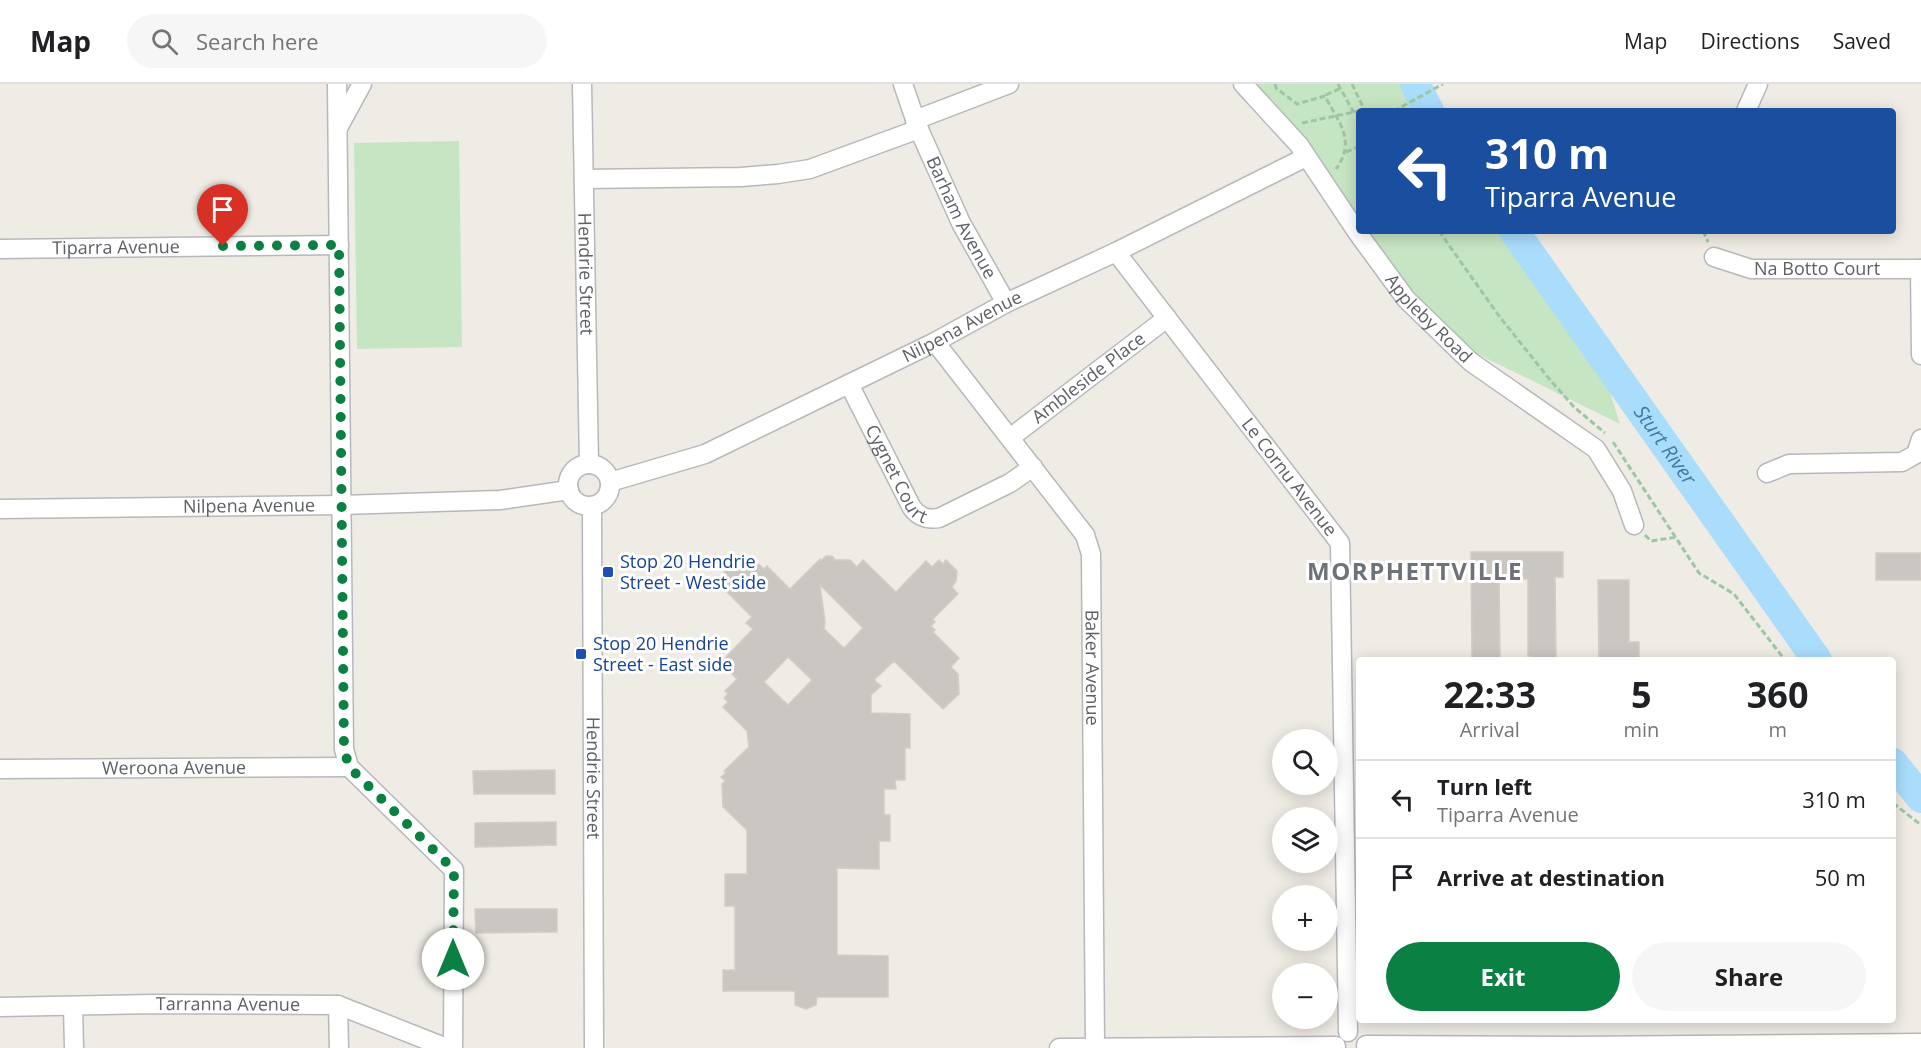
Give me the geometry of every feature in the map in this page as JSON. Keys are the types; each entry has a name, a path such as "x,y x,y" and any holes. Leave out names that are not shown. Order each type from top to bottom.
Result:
{"street":[{"path":"337,84 344,749 349,767 454,870 453,1048"},
{"path":"338,130 362,84"},
{"name":"Hendrie Street","path":"582,84 589,464"},
{"name":"Barham Avenue","path":"903,84 917,125 961,224 1006,303"},
{"path":"584,178 741,177 810,169 1009,84"},
{"name":"Appleby Road","path":"1243,84 1299,145 1326,182 1356,230"},
{"path":"1747,108 1758,84"},
{"name":"Nilpena Avenue","path":"610,482 705,454 935,342 1006,303 1116,252 1306,157"},
{"name":"Appleby Road","path":"1358,234 1406,299 1471,362 1596,449 1622,491 1634,525"},
{"name":"Tiparra Avenue","path":"0,249 339,245"},
{"name":"Le Cornu Avenue","path":"1116,252 1340,543 1340,1042"},
{"name":"Na Botto Court","path":"1714,257 1751,269 1920,269"},
{"path":"1920,269 1921,355"},
{"name":"Ambleside Place","path":"1010,438 1167,318"},
{"name":"Baker Avenue","path":"935,342 1085,535 1091,554 1095,1047"},
{"name":"Cygnet Court","path":"849,384 912,507 921,517 939,518 1010,483 1033,467"},
{"path":"1767,473 1789,464 1902,462 1916,454 1921,439"},
{"path":"589,464 601,468 610,482 605,500 592,506 578,503 569,490 568,483 573,472 589,464"},
{"name":"Nilpena Avenue","path":"0,509 342,505 500,500 569,490"},
{"name":"Hendrie Street","path":"592,506 594,1048"},
{"name":"Weroona Avenue","path":"0,769 349,767"},
{"name":"Tarranna Avenue","path":"0,1007 154,1004 338,1005 447,1048"},
{"path":"338,1005 339,1048"},
{"path":"73,1006 74,1048"},
{"path":"1059,1048 1340,1042 1360,1035 1366,1047 1894,1046 1921,1043"}],"path":[{"path":"1275,84 1276,88 1297,104 1325,96 1341,88"},
{"path":"1283,127 1354,113 1338,84"},
{"path":"1352,84 1361,108"},
{"path":"1400,108 1443,85"},
{"path":"1325,96 1345,131 1345,153"},
{"path":"1326,182 1345,153 1356,148"},
{"path":"1634,525 1651,541 1677,537"},
{"path":"1896,805 1921,825"}],"green space":[{"path":"1246,84 1415,84 1427,108 1356,108 1356,220"},
{"path":"459,141 462,347 357,349 354,143"},
{"path":"1366,234 1516,234 1596,347 1620,424 1447,339"}],"building":[{"path":"1471,552 1563,552 1563,577 1555,577 1556,657 1528,656 1528,579 1499,579 1500,657 1472,657"},
{"path":"1876,553 1921,553 1921,580 1876,580"},
{"path":"826,556 832,556 835,560 850,560 857,567 863,560 896,592 926,561 932,567 939,560 943,564 946,560 957,571 956,581 952,587 958,594 933,619 935,622 931,626 935,630 933,632 959,658 951,667 958,674 959,694 943,709 894,661 874,680 881,686 871,695 871,713 910,714 910,748 905,748 905,780 895,780 896,789 884,789 884,815 890,815 890,841 879,841 879,869 837,868 837,955 888,956 888,997 817,997 816,1005 806,1009 795,1005 795,991 723,991 723,970 735,970 735,906 725,906 725,874 747,874 747,830 723,807 722,784 725,781 721,777 726,773 724,771 749,747 747,731 723,707 728,702 724,698 728,694 725,691 737,679 724,666 728,663 724,659 753,629 746,623 752,617 727,592 730,589 723,582 728,576 724,572 732,565 745,564 751,567 756,562 764,569 767,566 790,589 820,559 821,561","holes":["820,585 863,628 844,648 824,629","788,657 812,680 788,705 764,682"]},
{"path":"1598,580 1629,580 1629,642 1639,642 1639,657 1599,657"},
{"path":"555,770 555,794 474,794 473,771"},
{"path":"556,822 556,845 475,847 475,823"},
{"path":"475,909 557,909 557,932 476,933"}],"waterway":[{"name":"Sturt River","path":"1415,84 1427,108"},
{"name":"Sturt River","path":"1516,234 1815,657"},
{"name":"Sturt River","path":"1896,767 1921,798"}],"place":[{"name":"Stop 20 Hendrie Street - West side","path":"608,572"},
{"name":"Stop 20 Hendrie Street - East side","path":"581,654"}],"district":[{"name":"MORPHETTVILLE","path":"1415,572"}],"route":[{"path":"223,246 339,245 344,749 349,767 454,870 453,959"}]}
